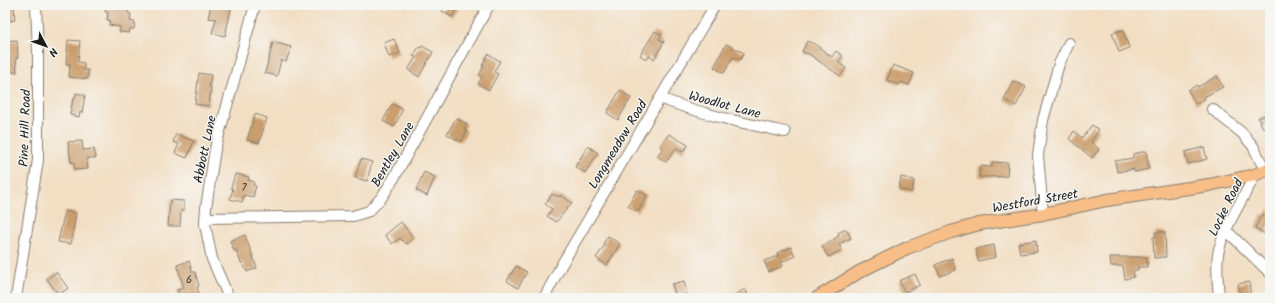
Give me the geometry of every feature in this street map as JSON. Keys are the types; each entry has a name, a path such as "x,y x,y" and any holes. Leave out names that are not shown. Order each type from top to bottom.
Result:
{"main road":[{"name":"Westford Street","path":"817,298 859,272 907,248 979,224 1043,214 1107,200 1209,185 1263,171"}],"street":[{"name":"Pine Hill Road","path":"16,298 38,160 38,50 36,5"},
{"name":"Abbott Lane","path":"229,298 212,259 205,218 215,149 255,5"},
{"name":"Bentley Lane","path":"205,218 354,216 369,211 382,197 394,178 489,5"},
{"name":"Longmeadow Road","path":"544,298 562,264 715,5"},
{"path":"1043,214 1038,155 1043,120 1058,64 1069,43"},
{"name":"Woodlot Lane","path":"660,98 726,119 785,132"},
{"path":"1212,109 1242,132 1253,146 1263,171"},
{"name":"Locke Road","path":"1219,298 1218,254 1226,230 1263,171"},
{"path":"1226,230 1270,273"}],"building":[{"path":"5,5 14,5 15,20 5,22"},
{"path":"106,5 129,5 128,13 131,14 130,21 135,22 134,29 130,29 129,33 119,32 120,27 109,25 110,20 107,20 108,12 105,12"},
{"path":"211,5 231,9 225,36 212,33 216,19 208,18"},
{"path":"446,5 460,5 452,17 442,11"},
{"path":"1123,30 1129,48 1119,52 1112,33"},
{"path":"655,31 662,35 659,39 664,42 654,59 649,56 647,60 640,55"},
{"path":"394,39 400,53 389,57 384,43"},
{"path":"17,40 17,72 6,72 5,63 7,63 5,41"},
{"path":"68,40 80,41 78,62 84,63 84,70 88,70 88,79 69,77 70,64 66,64"},
{"path":"807,41 815,44 832,57 836,51 843,56 838,62 846,68 840,76 809,54 802,52"},
{"path":"273,42 291,47 286,62 281,60 277,76 265,73"},
{"path":"726,44 744,53 740,60 733,57 724,73 714,67"},
{"path":"422,46 433,52 419,77 408,70 416,57 413,56 419,47 421,48"},
{"path":"488,54 500,61 494,72 498,74 489,90 478,84 482,77 479,75 484,66 482,66"},
{"path":"893,65 914,73 909,85 901,82 899,85 887,80"},
{"path":"199,73 211,75 209,87 211,87 209,106 195,104"},
{"path":"1217,76 1223,87 1204,97 1205,99 1196,104 1188,90 1197,85 1198,87"},
{"path":"1013,81 1026,87 1016,106 1004,100"},
{"path":"620,90 631,98 618,120 607,113"},
{"path":"76,93 85,95 82,113 80,112 79,117 70,115 73,99 75,99"},
{"path":"392,104 403,109 394,127 383,121"},
{"path":"1270,113 1270,125 1263,128 1258,118"},
{"path":"255,114 267,118 259,143 247,140"},
{"path":"456,118 467,124 464,129 467,131 461,142 447,134"},
{"path":"1092,125 1099,130 1091,142 1099,149 1092,158 1069,139 1074,131 1082,138"},
{"path":"176,134 194,141 187,158 175,153 179,144 173,142"},
{"path":"669,134 688,145 683,152 676,148 666,162 657,156 663,148 660,146"},
{"path":"82,141 83,150 94,149 96,158 88,158 88,169 75,170 74,162 71,162 68,142"},
{"path":"588,146 598,153 585,173 575,167"},
{"path":"1204,147 1207,159 1188,164 1185,152"},
{"path":"1146,151 1149,169 1134,172 1134,169 1117,172 1115,161 1133,158 1133,154"},
{"path":"361,159 372,162 367,181 355,178"},
{"path":"992,162 1008,163 1007,176 979,177 980,166 992,167"},
{"path":"424,172 435,177 427,196 416,190"},
{"path":"235,174 249,177 248,180 254,182 253,185 256,186 253,197 244,195 242,202 230,199"},
{"path":"901,177 914,180 912,192 899,189"},
{"path":"637,190 647,195 638,212 628,206"},
{"path":"552,194 560,197 561,195 572,203 556,222 547,216 552,209 545,204"},
{"path":"170,200 184,201 184,211 181,210 180,226 168,226"},
{"path":"1270,208 1270,225 1265,234 1255,228 1262,214 1265,215"},
{"path":"65,211 76,213 71,244 58,242"},
{"path":"401,222 414,238 406,244 400,238 392,244 385,235"},
{"path":"846,229 851,238 839,244 842,250 828,257 822,246 835,239 839,236 838,233"},
{"path":"1155,232 1165,232 1166,257 1154,258 1153,237 1156,237"},
{"path":"245,235 257,268 247,272 243,263 241,263 236,250 234,251 230,241"},
{"path":"608,236 620,244 607,265 596,258 605,245 603,244"},
{"path":"1036,240 1037,252 1020,254 1018,243"},
{"path":"994,245 996,257 978,261 976,249"},
{"path":"791,247 795,256 781,262 783,266 769,272 764,261 778,256 777,253"},
{"path":"1110,257 1147,257 1147,267 1138,267 1138,270 1133,270 1134,277 1125,279 1123,266 1111,266"},
{"path":"952,258 956,270 940,276 935,265"},
{"path":"189,261 192,272 195,272 200,296 180,298 177,290 184,288 177,265"},
{"path":"516,266 527,272 518,288 507,281"},
{"path":"56,272 68,288 59,295 47,279"},
{"path":"915,274 920,285 905,292 899,281"},
{"path":"684,281 687,294 676,297 672,284"},
{"path":"1249,282 1251,298 1240,298 1238,284"},
{"path":"745,289 750,298 730,298"}]}
